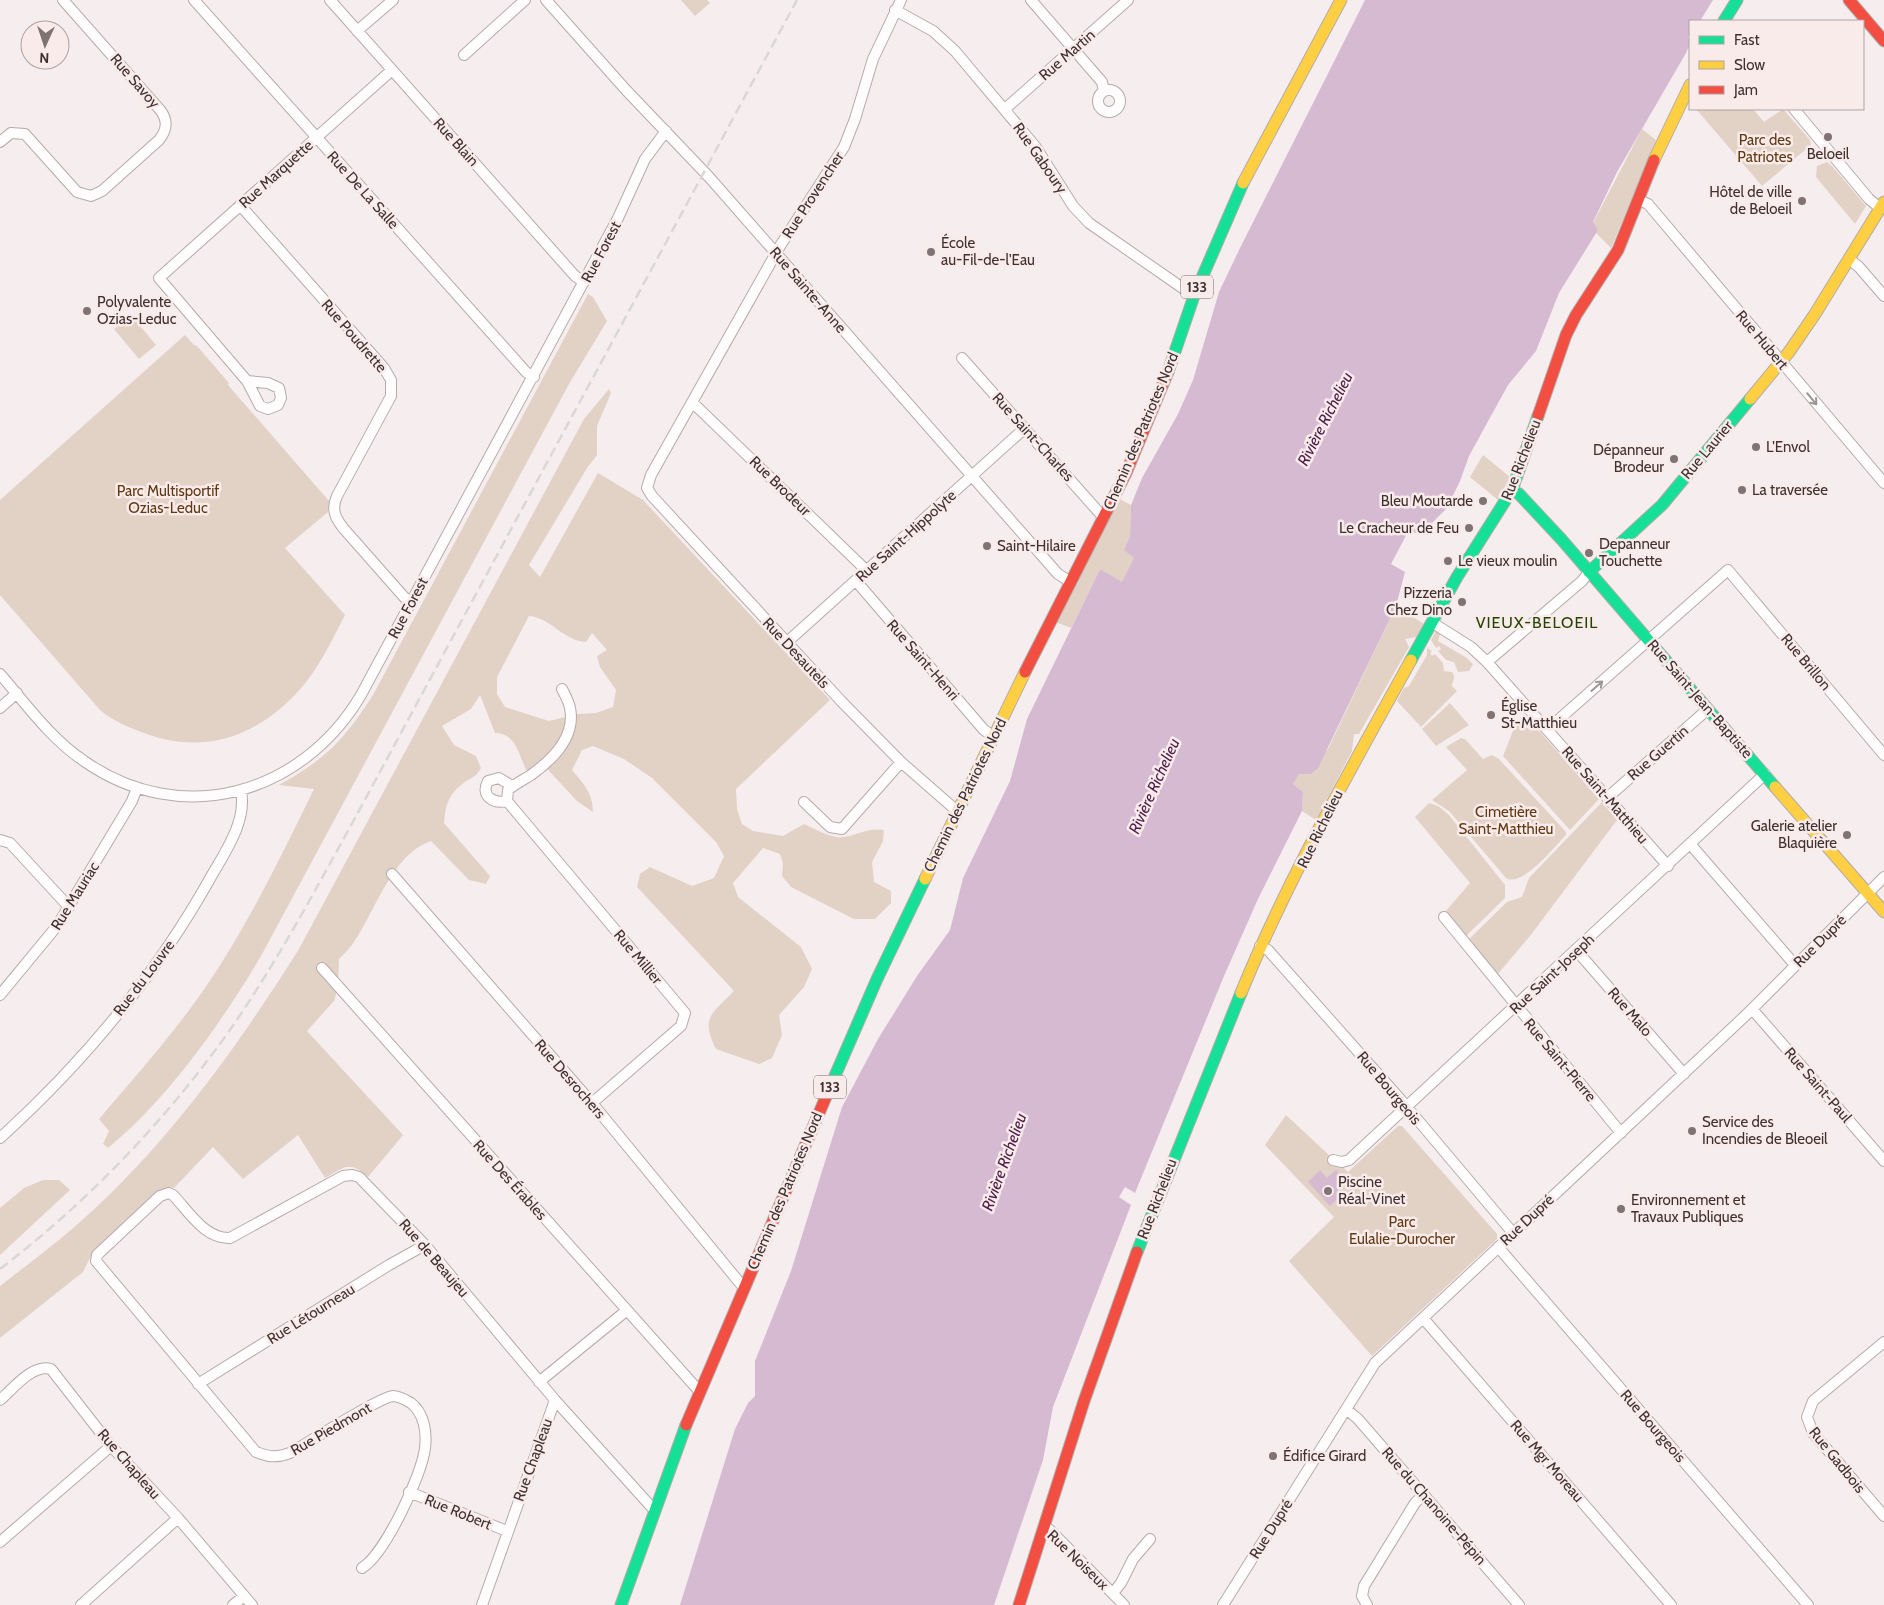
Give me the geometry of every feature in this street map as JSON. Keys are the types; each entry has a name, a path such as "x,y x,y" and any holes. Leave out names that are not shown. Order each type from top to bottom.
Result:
{"main road":[{"name":"Chemin des Patriotes Nord","path":"621,1605 683,1431 877,979 1069,581 1104,518 1176,352 1194,296 1263,142 1341,0"},
{"path":"1725,20 1737,0"},
{"path":"1849,0 1884,41"},
{"name":"Rue Richelieu","path":"1019,1605 1087,1392 1145,1227 1260,946 1351,768 1457,577 1512,490 1566,336 1576,315 1615,256 1656,158 1689,87"},
{"name":"Rue Laurier","path":"1589,572 1662,505 1780,362 1807,326 1882,205"},
{"name":"Rue Saint-Jean-Baptiste","path":"1512,490 1519,494 1649,640 1884,912"}],"street":[{"name":"Rue Savoy","path":"0,142 9,134 17,132 27,136 75,190 85,196 99,194 159,140 165,132 166,122 161,111 63,0"},
{"name":"Rue De La Salle","path":"194,0 526,372 534,377"},
{"name":"Rue Blain","path":"330,0 575,276 584,282"},
{"path":"357,30 393,0"},
{"path":"464,55 525,0"},
{"name":"Rue Sainte-Anne","path":"546,0 626,90 666,131 1058,574 1069,581"},
{"name":"Rue Provencher","path":"647,485 650,475 775,254 847,140 873,59 901,0"},
{"path":"1031,0 1102,82 1104,91"},
{"name":"Rue Martin","path":"1005,109 1128,0"},
{"name":"Rue Gaboury","path":"895,10 933,32 955,51 1005,109 1046,161 1079,214 1089,223 1194,296"},
{"name":"Rue Marquette","path":"247,381 159,278 392,70"},
{"path":"1795,110 1869,199 1882,205"},
{"name":"Rue Forest","path":"0,674 69,751 100,772 136,788 188,796 215,795 241,791 264,783 311,755 331,736 352,710 534,377 628,200 645,159 666,131"},
{"name":"Rue Hubert","path":"1639,200 1648,204 1884,483"},
{"name":"Rue Poudrette","path":"240,205 384,368 391,380 391,396 338,496 334,510 336,519 344,529 404,597 411,602"},
{"path":"1849,259 1859,267 1884,296"},
{"name":"Rue Saint-Charles","path":"962,358 1104,518"},
{"name":"Rue Brodeur","path":"692,402 867,571"},
{"name":"Rue Saint-Hippolyte","path":"786,643 1025,428"},
{"name":"Rue Desautels","path":"647,485 651,495 786,643 901,762 957,811"},
{"name":"Rue Brillon","path":"1649,640 1728,570 1884,755"},
{"name":"Rue Laurier","path":"1487,662 1582,581 1589,572"},
{"name":"Rue Saint-Henri","path":"856,582 984,730 993,736"},
{"name":"Rue Saint-Matthieu","path":"1433,623 1471,646 1487,662 1668,866"},
{"path":"1548,729 1649,640"},
{"path":"512,786 499,778 488,781 484,787 485,794 495,802 507,801 508,790 512,786 544,765 560,749 570,722 570,707 562,690"},
{"path":"0,708 17,693"},
{"name":"Rue Guertin","path":"1607,798 1708,709"},
{"path":"804,802 830,827 842,829 901,762"},
{"name":"Rue Saint-Joseph","path":"1333,1160 1342,1162 1349,1160 1577,951 1765,774"},
{"name":"Rue Mauriac","path":"0,995 50,936 132,801 136,788"},
{"name":"Rue du Louvre","path":"0,1138 86,1052 134,994 166,950 210,880 232,839 244,804 241,791"},
{"name":"Rue Millier","path":"507,801 685,1013 681,1026 592,1103"},
{"path":"0,840 10,843 69,907"},
{"path":"1691,845 1795,965"},
{"name":"Rue Desrochers","path":"392,874 592,1103 744,1288"},
{"name":"Rue Dupré","path":"1223,1605 1375,1363 1684,1074 1884,878"},
{"name":"Rue Saint-Pierre","path":"1444,916 1621,1133"},
{"name":"Rue Bourgeois","path":"1260,946 1268,950 1407,1107 1513,1233"},
{"name":"Rue Malo","path":"1577,951 1684,1074"},
{"name":"Rue Des Érables","path":"322,968 700,1392"},
{"name":"Rue Saint-Paul","path":"1752,1009 1884,1161"},
{"name":"Rue de Beaujeu","path":"97,1255 160,1196 169,1193 210,1234 220,1238 230,1238 343,1176 352,1175 366,1182 425,1245 554,1400 655,1511"},
{"name":"Rue Létourneau","path":"198,1384 389,1265 425,1245"},
{"name":"Rue Bourgeois","path":"1498,1247 1808,1605"},
{"name":"Rue Piedmont","path":"97,1255 99,1266 256,1452 268,1457 278,1457 290,1453 376,1403 393,1396 406,1399 416,1407 422,1418 426,1435 423,1460 410,1492 383,1544 375,1556 362,1568"},
{"path":"539,1382 626,1311"},
{"name":"Rue Mgr Moreau","path":"1423,1318 1671,1605"},
{"name":"Rue Gadbois","path":"1884,1342 1813,1401 1807,1417 1810,1430 1884,1516"},
{"name":"Rue Chapleau","path":"0,1400 34,1370 44,1367 51,1369 111,1446 178,1518 252,1605"},
{"name":"Rue Chapleau","path":"482,1605 554,1400"},
{"name":"Rue du Chanoine-Pépin","path":"1346,1409 1358,1418 1520,1605"},
{"path":"0,1542 111,1446"},
{"name":"Rue Robert","path":"410,1492 507,1531"},
{"path":"1367,1605 1362,1596 1364,1586 1415,1503 1424,1494"},
{"path":"81,1605 178,1518"},
{"name":"Rue Noiseux","path":"1044,1527 1050,1530 1124,1605"},
{"name":"Rue Noiseux","path":"1112,1593 1121,1584 1133,1559 1150,1539"},
{"path":"233,1605 244,1596"}],"green space":[{"path":"681,0 707,0 710,3 695,16"},
{"name":"Parc des Patriotes","path":"1697,110 1754,110 1764,122 1784,110 1810,140 1811,145 1762,186"},
{"path":"1642,129 1656,140 1611,248 1596,233 1598,230 1593,223"},
{"path":"1827,162 1866,206 1855,224 1816,177 1817,166"},
{"path":"588,294 593,297 607,321 569,384 261,956 229,1007 192,1059 151,1107 108,1148 103,1144 109,1131 99,1119 176,1028 204,990 256,904 314,789 279,785 322,757 333,747 353,724 373,695"},
{"path":"131,315 156,345 139,359 114,329"},
{"name":"Parc Multisportif Ozias-Leduc","path":"185,335 197,346 229,383 228,385 329,501 328,512 285,548 345,615 314,670 302,687 286,704 268,718 230,737 188,742 166,740 144,733 105,714 0,595 0,500"},
{"path":"609,389 611,393 597,426 597,455 587,468 529,565 540,577 598,473 643,500 830,700 736,789 737,809 742,824 753,831 783,836 804,824 825,834 837,837 870,830 884,830 883,841 872,862 874,882 891,891 891,903 875,919 854,919 791,887 782,876 783,864 780,854 763,848 733,883 738,897 801,947 812,969 804,987 779,1015 782,1035 772,1058 759,1064 716,1049 711,1038 709,1023 714,1011 734,991 637,887 640,874 650,867 692,886 714,878 724,856 716,842 652,778 624,759 593,746 582,750 572,770 589,794 593,805 593,812 577,801 540,761 527,772 519,752 512,741 502,734 495,733 480,695 471,709 442,726 454,745 476,756 481,768 477,774 461,785 450,797 446,807 444,823 490,876 486,884 469,880 431,841 417,848 395,870 354,942 339,959 338,987 334,1001 307,1031 403,1135 368,1177 356,1168 347,1167 325,1178 298,1135 243,1179 213,1147 174,1188 171,1187 157,1192 92,1254 83,1272 0,1338 0,1286 63,1236 105,1199 137,1166 196,1097 275,987 299,949 584,419","holes":["529,616 537,618 578,641 586,642 592,633 607,650 597,656 600,667 616,690 613,707 596,713 578,714 549,721 505,707 497,694 497,677"]},
{"path":"1483,455 1510,477 1498,500 1470,477"},
{"path":"1118,498 1131,505 1130,536 1124,550 1135,557 1122,583 1100,569 1071,628 1053,621"},
{"path":"1396,606 1424,624 1417,637 1405,639 1409,647 1359,734 1354,734 1352,751 1316,820 1302,811 1303,792 1293,784 1299,773 1328,749"},
{"path":"1436,631 1440,634 1438,641 1467,658 1473,664 1469,671 1458,672 1454,662 1446,660 1438,651 1441,649 1439,646 1436,648 1431,640"},
{"path":"1427,648 1432,651 1430,653 1432,656 1435,654 1443,663 1444,671 1452,672 1454,677 1452,686 1457,691 1421,727 1397,701 1404,688 1409,686 1427,655"},
{"path":"1450,703 1469,725 1436,746 1422,729"},
{"name":"Cimetière Saint-Matthieu","path":"1525,715 1599,799 1570,830 1503,756 1513,731"},
{"name":"Cimetière Saint-Matthieu","path":"1461,738 1465,739 1483,759 1492,755 1499,759 1566,832 1566,835 1538,865 1513,880 1506,878 1449,811 1432,800 1467,770 1446,747"},
{"name":"Cimetière Saint-Matthieu","path":"1602,802 1617,820 1530,936 1497,975 1468,940 1507,902 1522,897 1529,878"},
{"name":"Cimetière Saint-Matthieu","path":"1429,803 1438,806 1449,815 1505,885 1505,898 1465,937 1445,912 1470,883 1415,817"},
{"name":"Parc Eulalie-Durocher","path":"1286,1115 1330,1156 1326,1160 1341,1165 1348,1172 1398,1126 1402,1126 1497,1234 1497,1239 1372,1356 1289,1261 1334,1217 1265,1145"},
{"path":"43,1180 59,1180 70,1190 0,1255 0,1208 24,1188"}],"water":[{"name":"Rivière Richelieu","path":"1365,0 1713,0 1701,20 1689,20 1689,46 1686,53 1617,172 1593,222 1598,230 1559,293 1536,351 1508,385 1469,456 1447,508 1420,535 1409,530 1391,564 1405,572 1396,606 1318,768 1311,774 1299,774 1293,784 1303,792 1302,811 1258,899 1224,976 1135,1193 1125,1187 1119,1197 1131,1205 1053,1407 1043,1460 994,1605 680,1605 735,1429 748,1403 755,1396 755,1361 791,1271 842,1107 878,1039 917,976 950,930 963,878 1010,781 1027,719 1100,569 1122,582 1134,558 1124,550 1130,536 1131,505 1142,478 1178,414 1193,380 1219,292"},
{"name":"Piscine Réal-Vinet","path":"1320,1170 1327,1178 1336,1170 1344,1179 1336,1187 1342,1194 1330,1206 1308,1182"}],"railway":[{"path":"0,1269 33,1243 96,1187 154,1126 207,1061 265,976 355,818 797,0"}],"traffic: fast":[{"path":"1725,20 1737,0"},
{"path":"1168,372 1194,296 1243,183"},
{"path":"1589,572 1662,505 1750,399"},
{"path":"1411,660 1457,577 1512,490 1538,416"},
{"path":"1512,490 1519,494 1562,540 1775,787"},
{"path":"831,1085 877,979 925,879"},
{"path":"1137,1252 1241,993"},
{"path":"621,1605 686,1425"}],"traffic: slow":[{"path":"1243,183 1341,0"},
{"path":"1654,160 1689,87"},
{"path":"1750,399 1789,352 1815,314 1884,202"},
{"path":"1241,993 1259,950 1300,866 1343,783 1411,660"},
{"path":"925,879 1025,672"},
{"path":"1775,787 1884,912"}],"traffic: jam":[{"path":"1849,0 1884,41"},
{"path":"1538,416 1566,335 1576,315 1618,250 1654,160"},
{"path":"1025,672 1126,473 1168,372"},
{"path":"686,1425 831,1085"},
{"path":"1019,1605 1084,1401 1137,1252"}],"place":[{"name":"Beloeil","path":"1828,137"},
{"name":"Hôtel de ville de Beloeil","path":"1802,201"},
{"name":"École au-Fil-de-l'Eau","path":"931,252"},
{"name":"Polyvalente Ozias-Leduc","path":"87,311"},
{"name":"L'Envol","path":"1756,447"},
{"name":"Dépanneur Brodeur","path":"1674,459"},
{"name":"La traversée","path":"1742,490"},
{"name":"Bleu Moutarde","path":"1483,501"},
{"name":"Le Cracheur de Feu","path":"1469,528"},
{"name":"Saint-Hilaire","path":"987,546"},
{"name":"Depanneur Touchette","path":"1589,553"},
{"name":"Le vieux moulin","path":"1448,561"},
{"name":"Pizzeria Chez Dino","path":"1462,602"},
{"name":"Église St-Matthieu","path":"1491,715"},
{"name":"Galerie atelier Blaquière","path":"1847,835"},
{"name":"Service des Incendies de Bleoeil","path":"1692,1131"},
{"name":"Piscine Réal-Vinet","path":"1328,1191"},
{"name":"Environnement et Travaux Publiques","path":"1621,1209"},
{"name":"Édifice Girard","path":"1273,1456"}],"district":[{"name":"VIEUX-BELOEIL","path":"1537,622"}]}
